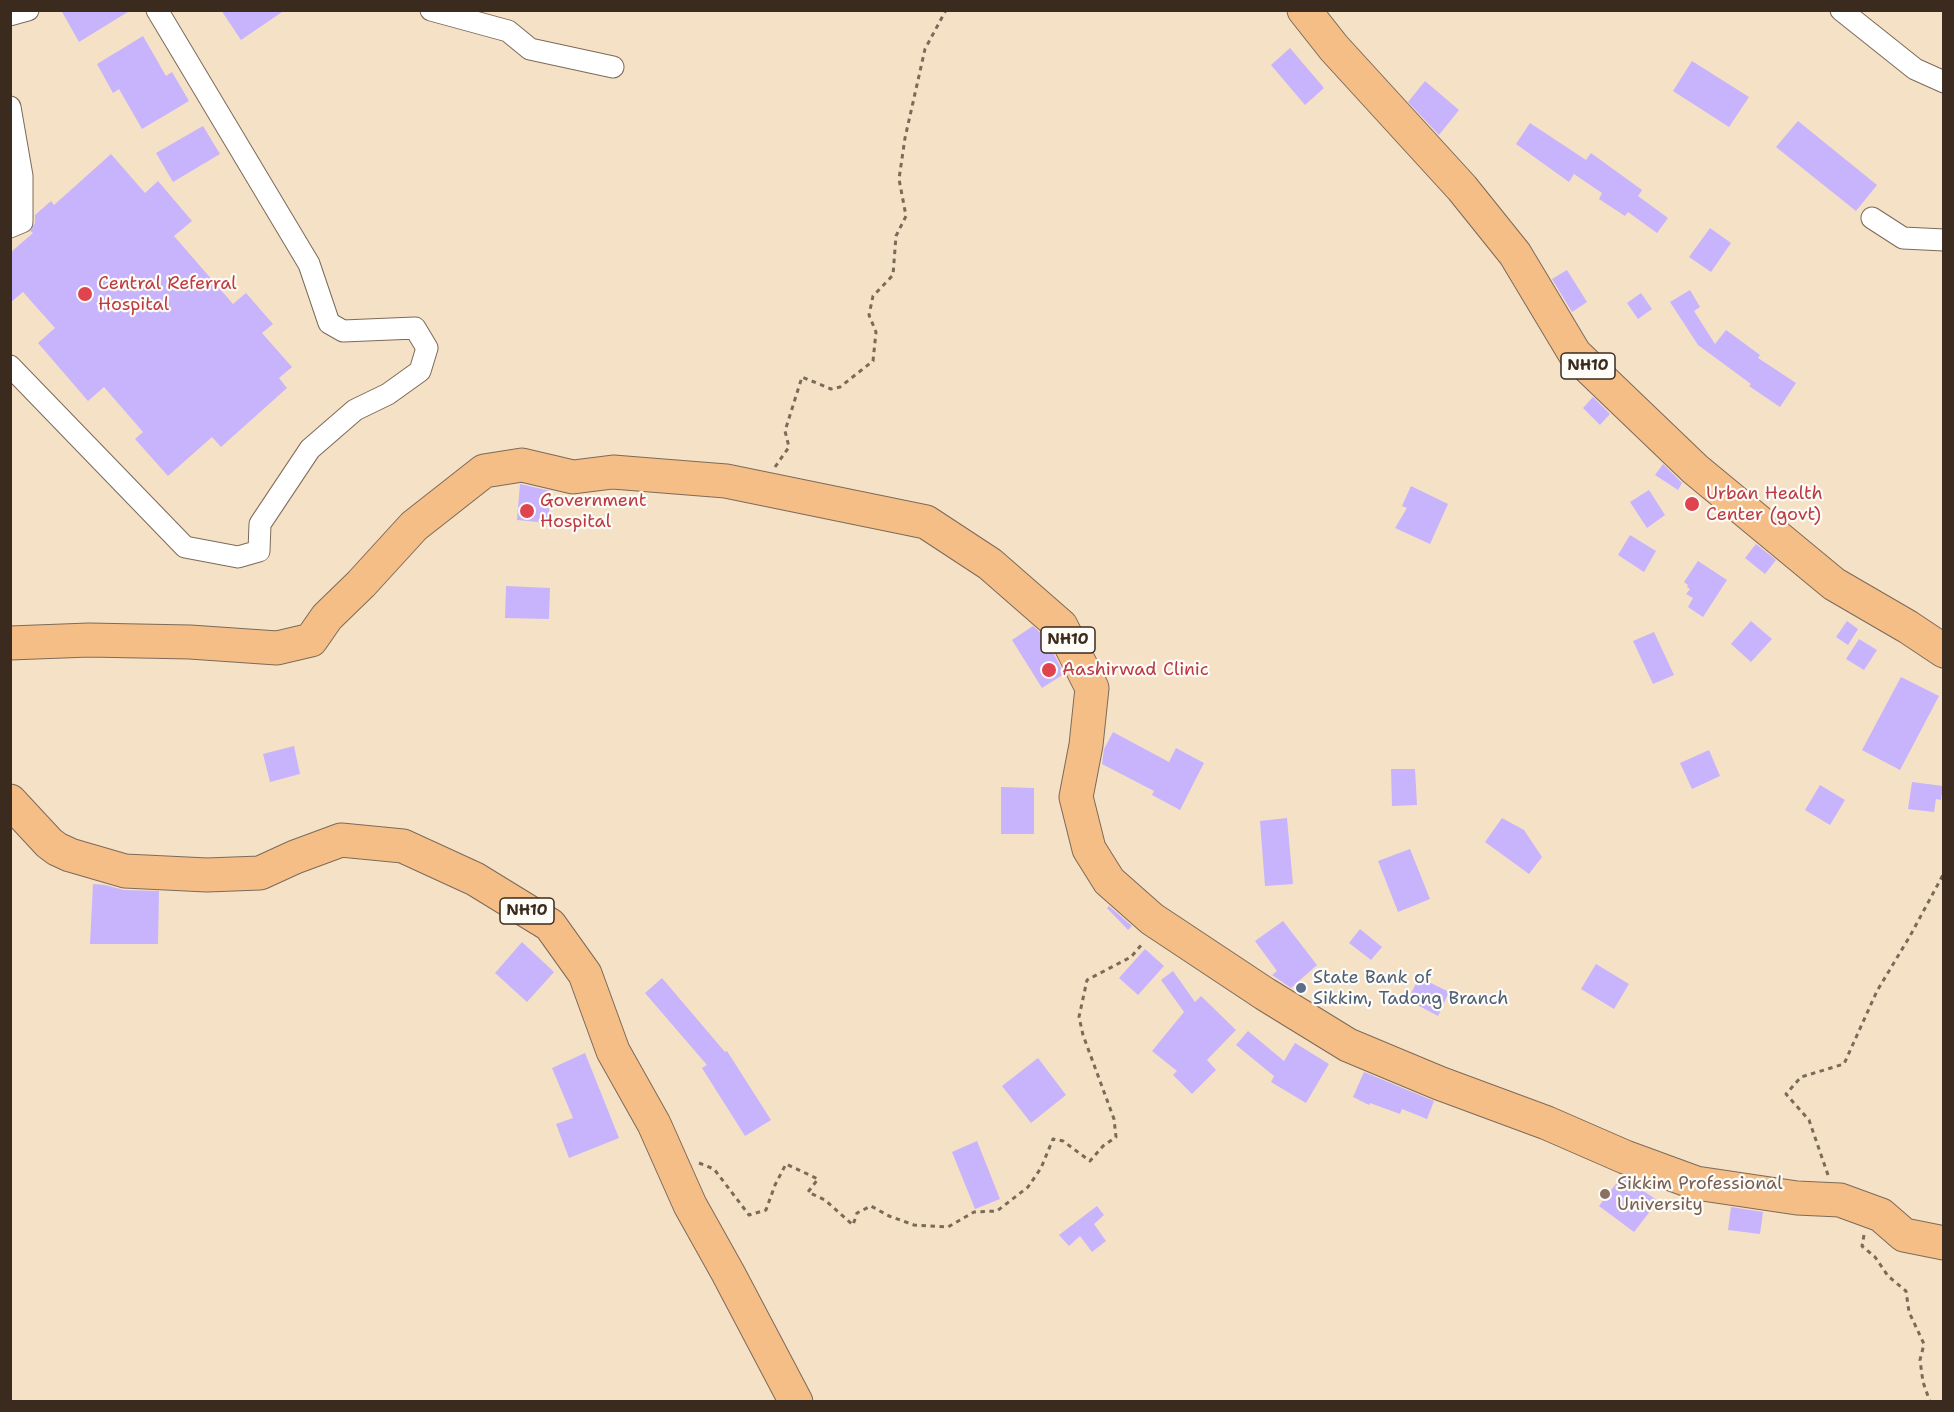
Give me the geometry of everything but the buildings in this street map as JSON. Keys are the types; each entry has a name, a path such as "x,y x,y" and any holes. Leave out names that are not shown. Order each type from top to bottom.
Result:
{"highway":[{"name":"NH10","path":"1304,10 1334,48 1462,188 1515,254 1575,354 1695,469 1834,584 1944,651"},
{"name":"NH10","path":"10,643 89,640 190,642 277,648 310,640 327,617 362,584 414,525 484,471 522,465 573,477 613,472 726,481 926,522 990,564 1061,626 1092,688 1086,745 1076,797 1089,849 1109,881 1152,919 1265,994 1348,1045 1439,1083 1547,1123 1625,1157 1696,1183 1853,1205 1881,1215 1904,1235 1944,1243"},
{"name":"NH10","path":"10,801 57,849 125,871 207,875 260,873 341,840 403,846 474,879 550,926 585,974 613,1051 654,1124 690,1205 796,1401"}],"street":[{"path":"10,15 28,10"},
{"path":"10,366 185,547 238,557 259,551 260,524 310,449 355,410 388,394 420,371 427,348 415,328 343,331 329,323 309,264 157,10"},
{"path":"431,10 508,32 530,49 613,67"},
{"path":"1841,10 1915,69 1944,82"},
{"path":"10,107 22,176 22,222 10,227"},
{"path":"1872,218 1903,238 1944,240"}],"path":[{"path":"783,493 772,471 789,447 785,431 802,377 831,389 840,387 873,361 876,332 869,315 873,297 893,275 896,236 906,216 899,179 905,138 925,50 946,10"},
{"path":"1930,1401 1923,1382 1920,1360 1924,1344 1909,1312 1906,1292 1888,1276 1875,1257 1862,1246 1853,1205 1823,1163 1809,1120 1786,1094 1801,1077 1844,1065 1877,991 1944,873"},
{"path":"696,1162 714,1169 748,1215 766,1210 786,1164 818,1179 808,1192 825,1200 853,1225 857,1213 871,1206 889,1216 914,1225 948,1227 974,1212 997,1210 1028,1187 1041,1168 1053,1139 1064,1141 1090,1161 1103,1146 1116,1137 1114,1119 1083,1035 1079,1017 1087,981 1131,957 1146,940 1152,919"}],"place":[{"name":"Central Referral Hospital","path":"85,294"},
{"name":"Urban Health Center (govt)","path":"1692,504"},
{"name":"Government Hospital","path":"527,511"},
{"name":"Aashirwad Clinic","path":"1049,670"},
{"name":"State Bank of Sikkim, Tadong Branch","path":"1301,988"},
{"name":"Sikkim Professional University","path":"1605,1194"}]}
